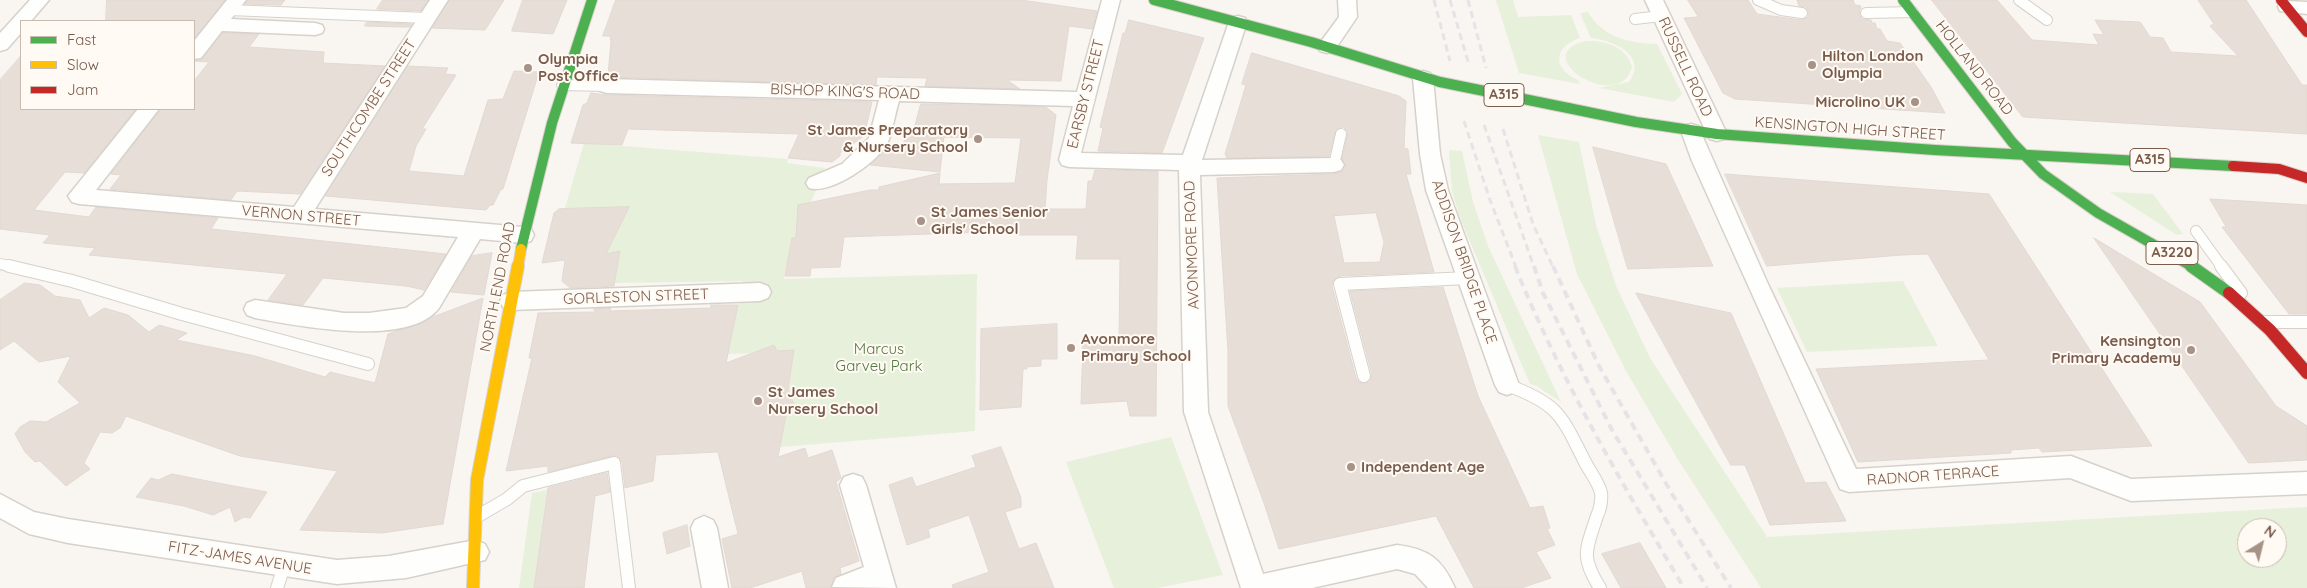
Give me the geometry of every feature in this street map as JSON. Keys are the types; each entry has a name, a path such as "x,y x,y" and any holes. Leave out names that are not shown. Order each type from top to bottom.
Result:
{"main road":[{"name":"NORTH END ROAD","path":"473,588 476,552 477,480 530,194 562,85 592,0"},
{"name":"A315","path":"1154,0 1327,47 1423,78"},
{"name":"HOLLAND ROAD","path":"1903,0 1978,96 2020,154"},
{"path":"2284,4 2307,32"},
{"name":"KENSINGTON HIGH STREET","path":"1423,78 1690,131 1908,148 2130,159 2279,169 2307,178"},
{"name":"A3220","path":"2020,154 2068,194 2197,268 2261,319 2307,373"},
{"name":"KENSINGTON HIGH STREET","path":"2279,169 2300,161"}],"street":[{"path":"22,20 40,0"},
{"name":"SOUTHCOMBE STREET","path":"299,216 439,0"},
{"name":"EARSBY STREET","path":"1111,0 1069,160 1189,165"},
{"path":"1327,47 1348,17 1347,0"},
{"path":"2284,4 2307,8"},
{"path":"196,48 233,5"},
{"name":"RUSSELL ROAD","path":"1657,8 1717,134"},
{"path":"0,46 20,22"},
{"name":"AVONMORE ROAD","path":"1238,22 1189,165 1196,412 1255,588 1397,557 1414,558 1430,568 1442,588"},
{"path":"217,25 315,29"},
{"name":"ADDISON BRIDGE PLACE","path":"1423,78 1433,172 1468,278 1507,385"},
{"name":"BISHOP KING'S ROAD","path":"597,85 1084,99"},
{"path":"816,183 849,169 878,141 891,93"},
{"name":"VERNON STREET","path":"148,110 79,196 523,235"},
{"name":"RADNOR TERRACE","path":"1690,131 1756,282 1849,481 2071,467 2131,490 2307,483"},
{"path":"1189,165 1334,165"},
{"path":"255,309 308,319 356,321 400,320 416,315 428,306 473,232"},
{"name":"GORLESTON STREET","path":"511,300 760,292"},
{"path":"845,588 882,581 853,485"},
{"name":"FITZ-JAMES AVENUE","path":"4,508 29,522 280,577 366,571 414,565 476,552"},
{"path":"704,528 716,588"}],"lane":[{"path":"1758,0 1781,10 1802,13"},
{"path":"2019,0 2047,20"},
{"path":"233,5 427,18"},
{"path":"1635,19 1657,8"},
{"path":"1866,13 1912,12"},
{"name":"BISHOP KING'S ROAD","path":"562,85 597,85"},
{"path":"1334,165 1341,134"},
{"path":"2196,231 2261,319 2307,322"},
{"path":"0,264 72,281 368,364"},
{"path":"1364,376 1340,284 1468,278"},
{"path":"1507,385 1535,396 1559,413 1601,493 1602,503 1587,540 1586,554 1588,568 1600,588"},
{"path":"476,517 507,499 523,486 614,463 629,588"}],"green space":[{"path":"1496,0 1513,0 1518,17 1571,15 1580,38 1565,47 1559,58 1564,70 1578,80 1580,84 1519,73"},
{"path":"1588,12 1601,28 1609,33 1627,40 1657,44 1682,94 1674,102 1599,88 1629,82 1634,73 1635,64 1632,57 1618,46 1600,39 1591,38 1580,13"},
{"path":"1586,41 1614,46 1625,54 1632,67 1624,80 1611,85 1596,84 1582,77 1571,68 1566,58 1570,48"},
{"path":"1538,135 1579,142 1596,225 1617,288 1650,358 1767,537 2307,507 2307,588 1761,588 1677,458 1626,371 1577,274"},
{"name":"Marcus Garvey Park","path":"584,143 788,159 787,163 825,168 796,238 792,238 784,279 977,274 975,431 780,447 787,410 795,405 791,395 788,396 794,351 777,351 774,345 758,353 726,354 730,347 743,281 615,283 620,251 606,254 628,208 565,208"},
{"path":"1449,150 1462,151 1473,202 1488,246 1561,402 1535,385 1530,384 1460,218 1452,191"},
{"path":"2110,192 2153,194 2183,234 2177,235"},
{"path":"1903,281 1938,346 1807,352 1777,288"},
{"path":"1171,437 1223,575 1157,588 1114,588 1066,462"},
{"path":"547,490 534,588 519,588 532,493"}],"building":[{"path":"107,0 225,0 195,37 195,20 106,20"},
{"path":"248,0 285,0 281,5 245,4"},
{"path":"383,0 428,0 421,11 377,9"},
{"path":"450,0 504,0 485,30 432,28"},
{"path":"523,0 567,0 553,34 512,31"},
{"path":"616,0 1021,0 1097,11 1092,29 1069,26 1061,81 1007,80 1020,89 925,86 927,78 877,77 876,85 607,77 596,79 598,74 608,75 611,42 610,36 603,36"},
{"name":"Hilton London Olympia","path":"1688,0 1748,0 1757,14 1802,20 1808,17 1808,11 1806,7 1799,6 1797,0 1853,0 1855,5 1861,6 1859,14 1862,19 1871,20 1872,23 1875,23 1877,29 1880,29 1887,41 1900,43 1931,87 1945,113 1735,99 1723,93 1684,18 1698,17"},
{"path":"1932,0 1997,0 2032,40 2099,45 2093,34 2104,35 2095,20 2139,22 2150,37 2163,38 2171,52 2238,56 2210,26 2214,24 2198,0 2246,0 2302,85 2307,85 2307,134 2023,117"},
{"path":"1129,20 1204,38 1162,153 1098,151 1103,128 1100,127 1123,33 1125,33"},
{"path":"367,22 412,24 410,27 365,26"},
{"path":"223,33 259,34 249,47 324,52 323,63 385,66 300,194 237,191 231,200 110,189 121,175 111,174 160,110 195,110 195,80 209,62 195,61 202,59"},
{"path":"1252,53 1399,96 1406,101 1404,148 1408,149 1411,174 1406,174 1434,272 1340,276 1333,281 1332,286 1356,378 1359,382 1365,384 1370,381 1372,375 1350,291 1443,287 1478,396 1530,508 1543,506 1550,528 1547,529 1555,545 1536,552 1551,578 1521,588 1474,588 1436,516 1279,549 1228,406 1228,351 1217,178 1334,174 1342,172 1346,166 1342,159 1348,132 1343,127 1336,130 1329,156 1227,158 1225,154 1246,85 1242,84","holes":["1376,213 1384,242 1380,262 1344,263 1334,216"]},
{"path":"20,57 20,110 135,110 84,173 65,172 34,210 89,217 96,207 218,218 211,229 446,254 424,290 406,286 323,278 303,305 268,300 287,274 89,255 95,248 43,243 50,235 0,229 0,80"},
{"path":"408,66 448,68 445,74 456,75 422,129 426,129 416,146 409,171 464,176 488,100 503,99 514,71 539,72 503,189 501,189 493,205 490,205 486,210 326,196"},
{"path":"591,93 872,102 864,136 840,153 840,156 832,162 788,158 799,134 628,129 622,145 571,143 583,105 587,103"},
{"path":"921,104 1046,107 1056,115 1045,209 1086,209 1088,181 1092,181 1095,170 1158,171 1156,416 1130,416 1127,401 1081,404 1083,342 1119,342 1120,259 1076,259 1078,235 1016,235 1016,231 844,237 840,267 811,268 810,276 785,276 792,238 796,238 798,205 870,190 879,190 879,187 940,173 939,184 1015,183 1021,138 944,137 940,172 870,165 886,148 902,149 908,127 914,128"},
{"path":"1593,147 1666,164 1713,266 1628,269"},
{"path":"1725,174 1989,194 2152,446 2042,452 2039,448 2011,450 2011,453 1858,462 1816,369 1989,360 1928,254 1767,266"},
{"path":"2210,199 2307,205 2307,314 2289,314 2222,227 2226,227"},
{"path":"629,207 606,254 620,251 614,286 570,288 562,281 565,260 542,263 554,213 559,209"},
{"name":"Kensington Primary Academy","path":"2094,238 2200,302 2276,406 2307,426 2307,460 2249,463"},
{"path":"492,253 484,295 451,292 472,256"},
{"path":"25,283 40,285 55,296 80,300 89,318 104,308 128,315 149,332 159,325 187,333 176,340 255,356 325,377 330,372 375,383 388,334 425,322 430,318 483,298 443,524 382,533 300,530 337,471 240,456 126,416 120,428 112,433 100,432 84,463 90,469 66,486 40,461 35,462 25,452 15,434 20,427 30,421 46,422 80,403 58,382 71,356 39,362 14,341 0,350 0,300"},
{"path":"1636,293 1731,313 1805,483 1826,482 1846,521 1770,525 1745,465 1731,465"},
{"path":"711,305 738,305 726,363 774,345 777,351 794,350 788,390 795,406 787,410 778,457 805,448 808,458 832,450 841,478 836,482 859,561 840,568 841,574 834,577 831,588 806,588 802,571 750,588 732,588 722,539 738,534 718,452 656,455 653,481 625,488 622,462 616,455 548,472 548,466 506,471 532,358 529,358 538,313 596,312 593,309 611,308 610,311 711,308"},
{"path":"1057,324 1057,359 1041,359 1041,366 1023,369 1021,407 980,410 981,329"},
{"path":"1001,447 1021,498 1021,507 1005,512 1019,549 1036,543 1054,588 953,588 952,585 989,572 969,515 928,529 930,537 907,545 889,485 912,477 916,487 976,467 972,456"},
{"path":"607,473 610,492 595,496 584,588 534,588 548,488"},
{"path":"172,474 267,492 250,518 244,517 235,522 230,507 213,515 184,506 136,497 151,478 158,480"},
{"path":"687,525 690,546 667,554 663,533"},
{"path":"1640,543 1666,588 1621,588 1602,554"}],"railway":[{"path":"1434,0 1450,61"},
{"path":"1450,0 1469,65"},
{"path":"1468,0 1486,68"},
{"path":"1464,121 1490,200 1516,267"},
{"path":"1484,125 1534,267"},
{"path":"1503,129 1533,224 1553,267"},
{"path":"1515,266 1572,390 1615,470 1684,588"},
{"path":"1534,266 1543,293 1612,430 1707,588"},
{"path":"1553,266 1599,366 1672,494 1731,588"}],"traffic: fast":[{"path":"521,249 527,217 552,123 592,0"},
{"path":"1154,0 1311,42 1440,82"},
{"path":"1903,0 2012,142 2043,174 2076,199 2187,263 2229,293"},
{"path":"1440,82 1568,108"},
{"path":"1568,108 1636,122 1717,134 1935,150 2233,166"}],"traffic: slow":[{"path":"473,588 477,480 521,249"}],"traffic: jam":[{"path":"2281,0 2307,32"},
{"path":"2233,166 2279,169 2307,178"},
{"path":"2229,293 2270,330 2307,373"}],"place":[{"name":"Hilton London Olympia","path":"1812,65"},
{"name":"Olympia Post Office","path":"528,68"},
{"name":"Microlino UK","path":"1915,102"},
{"name":"St James Preparatory & Nursery School","path":"978,139"},
{"name":"St James Senior Girls' School","path":"921,221"},
{"name":"Avonmore Primary School","path":"1071,348"},
{"name":"Kensington Primary Academy","path":"2191,350"},
{"name":"St James Nursery School","path":"758,401"},
{"name":"Independent Age","path":"1351,467"}]}
